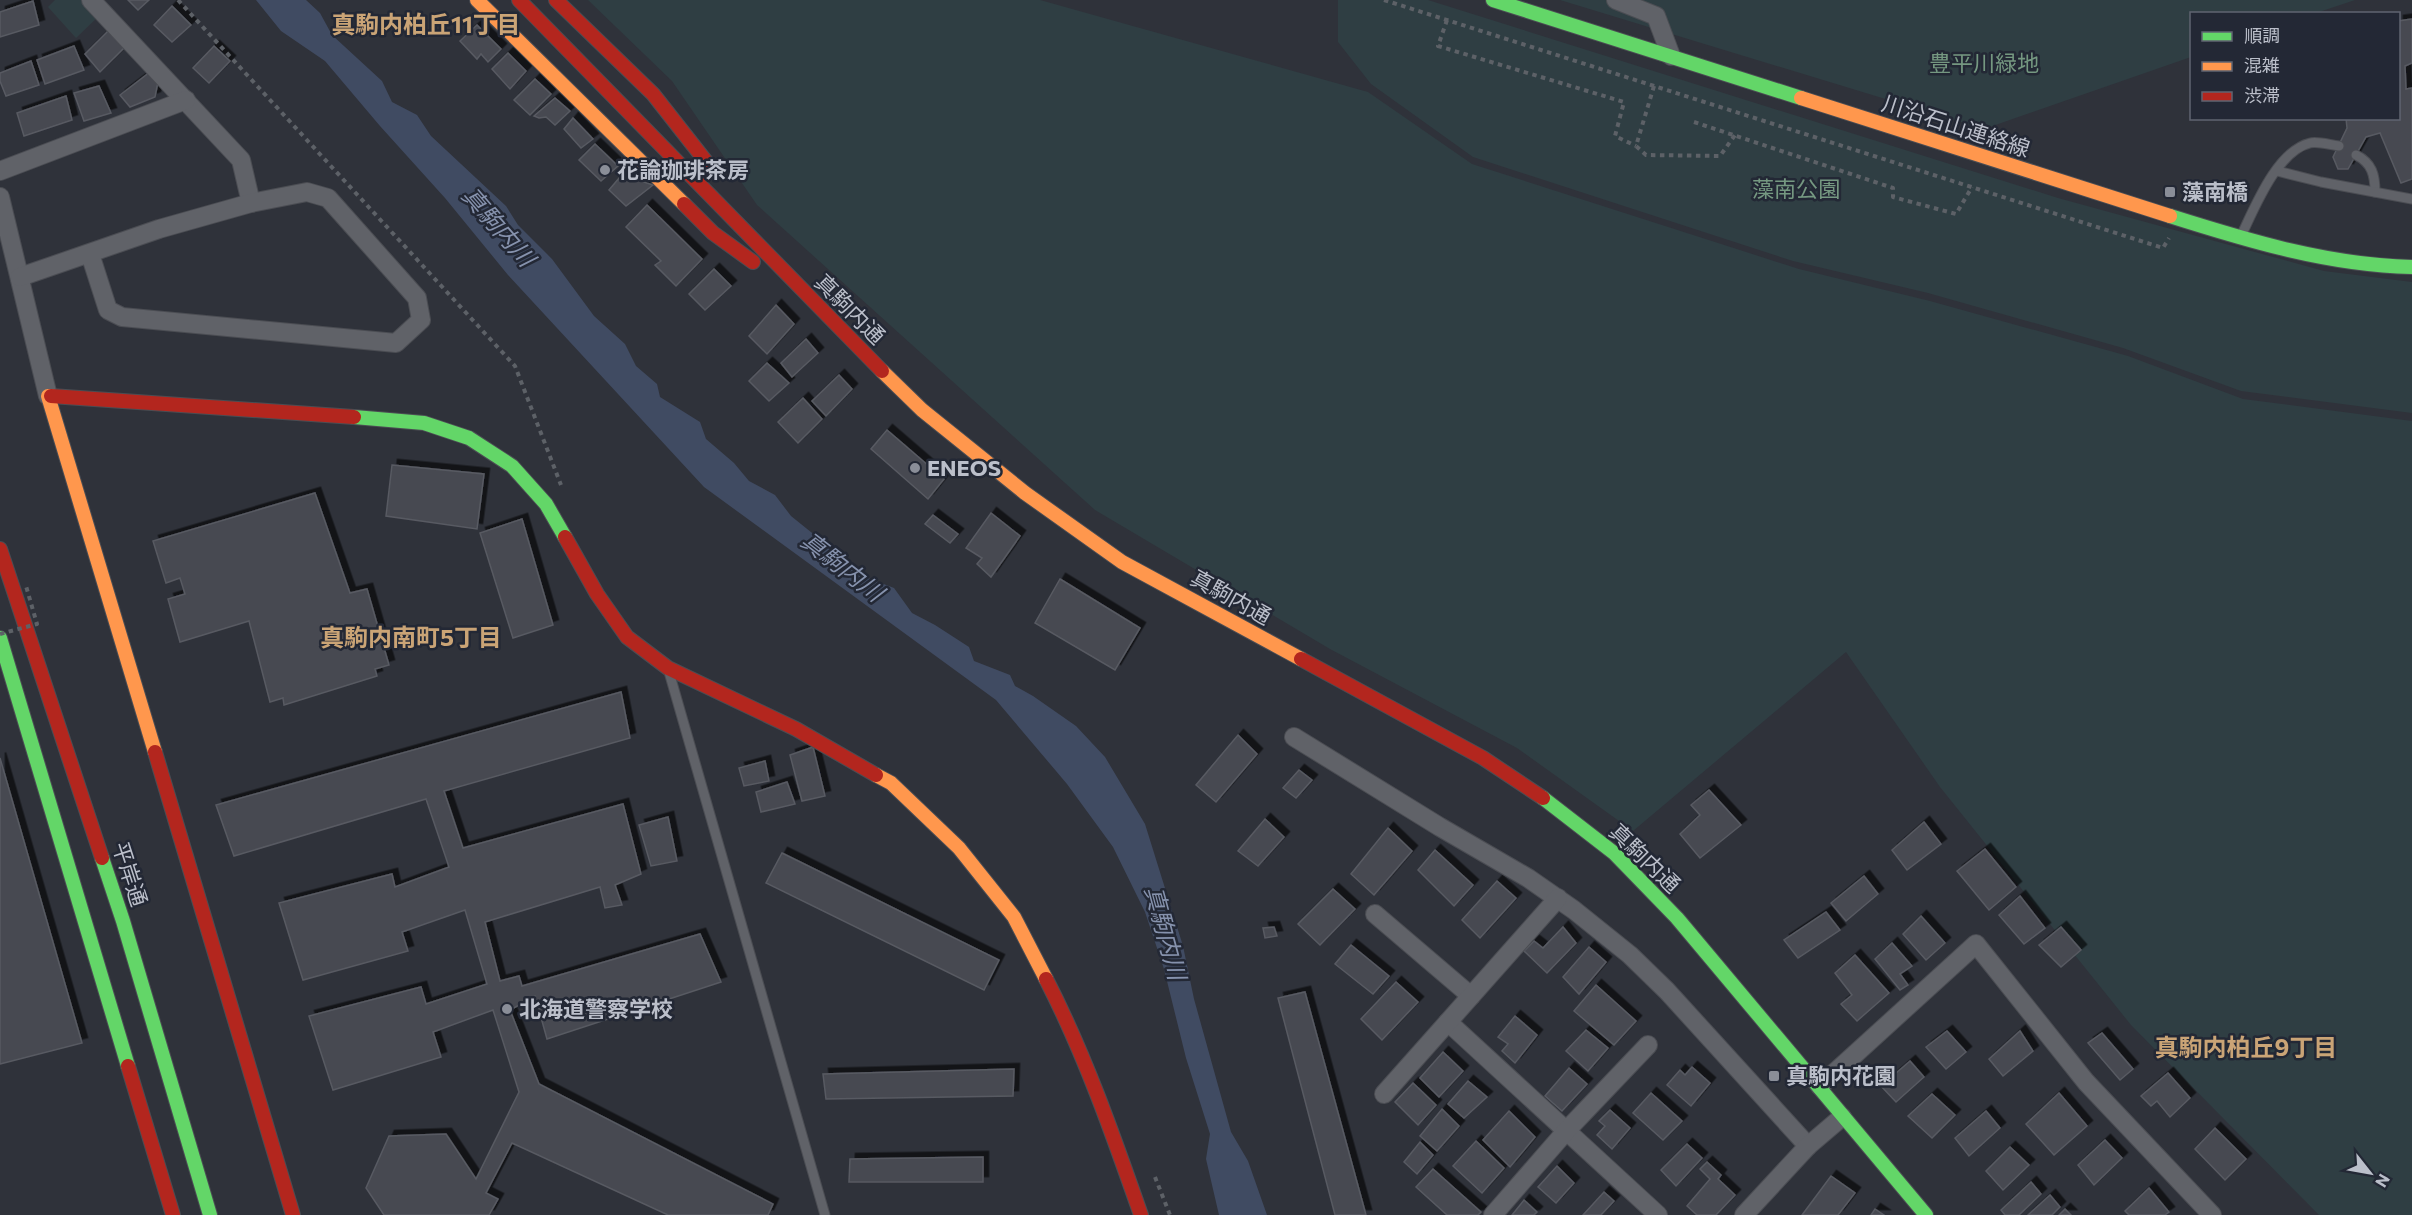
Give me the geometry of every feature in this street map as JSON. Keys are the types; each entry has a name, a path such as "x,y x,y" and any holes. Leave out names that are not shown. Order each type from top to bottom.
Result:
{"main road":[{"path":"477,0 713,233 827,317"},
{"name":"真駒内通","path":"519,0 583,63 827,317 922,410 1026,493 1122,562 1483,758 1556,807 1614,853 1677,918 1926,1215"},
{"path":"556,0 653,94 725,187"},
{"name":"川沿石山連絡線","path":"1493,0 2240,238 2295,252 2376,267 2412,267"},
{"path":"740,205 827,317"},
{"path":"293,1215 48,396 214,406 424,423 469,438 512,466 546,504 597,594 627,637 668,668 796,729 891,783 959,848 1014,917 1064,1015 1105,1111 1141,1215"},
{"name":"平岸通","path":"0,549 123,921 210,1215"},
{"path":"0,636 173,1215"}],"street":[{"path":"91,0 241,160 251,203"},
{"path":"1616,0 1656,16 1671,56"},
{"path":"0,171 186,100"},
{"path":"20,277 159,229 251,203 307,192 328,198 417,298 421,320 396,343 122,317 108,310 90,254"},
{"path":"0,196 48,396"},
{"path":"1294,737 1558,898 1638,962 1808,1146"},
{"path":"1384,1094 1558,898"},
{"path":"1375,914 1471,996"},
{"path":"1820,1086 1976,944 2086,1082 2212,1215"},
{"path":"1448,1022 1658,1215"},
{"path":"1493,1215 1567,1130 1648,1045"},
{"path":"1744,1215 1808,1146 1842,1117"}],"lane":[{"path":"2240,238 2277,171 2292,151 2312,142 2339,146"},
{"path":"2356,154 2366,160 2375,175 2374,192"},
{"path":"2277,171 2412,199"},
{"path":"668,668 825,1215"}],"path":[{"path":"178,0 515,366 563,489"},
{"path":"1384,0 2163,248 2180,219"},
{"path":"1447,20 1438,46 1624,102 1615,136 1636,146 1646,155 1720,156 1735,135"},
{"path":"1636,146 1654,86"},
{"path":"1694,122 1893,188 1893,197 1956,214 1972,187"},
{"path":"0,636 37,624 26,586"},
{"path":"1151,1169 1161,1188 1170,1215"}],"green space":[{"path":"55,0 90,0 102,13 76,38 48,7"},
{"path":"588,0 1040,0 1368,92 1472,164 1799,269 1930,301 2128,356 2243,399 2412,421 2412,1215 2319,1215 2131,1025 1940,787 1846,652 1633,831 1517,748 1330,649 1095,510 757,205 672,81"},
{"name":"藻南公園","path":"1338,0 1428,0 2058,198 2324,271 2412,282 2412,413 2241,391 2123,348 1928,293 1793,261 1473,157 1371,84 1338,42"},
{"name":"豊平川緑地","path":"1560,0 2355,0 2319,12 2190,12 2190,57 1984,129"}],"water":[{"name":"真駒内川","path":"256,0 306,0 320,13 332,35 382,81 392,102 417,115 431,136 506,206 518,225 552,259 594,316 625,344 636,366 657,384 660,397 700,422 706,439 734,463 749,481 775,495 791,516 868,578 894,588 912,613 969,647 974,661 1010,675 1015,686 1076,726 1105,757 1145,824 1183,946 1194,999 1231,1132 1248,1161 1267,1215 1219,1215 1206,1159 1210,1134 1186,1058 1164,969 1145,912 1113,847 1067,784 996,700 704,487 508,275 445,198 325,61 281,31"}],"building":[{"path":"128,0 149,0 138,10"},
{"path":"33,1 39,25 0,37 0,12"},
{"path":"172,6 191,25 172,42 154,25"},
{"path":"2412,19 2412,63 2405,66 2406,89 2412,88 2412,179 2401,183 2380,133 2366,137 2348,169 2338,169 2333,157 2347,128 2346,120 2400,120 2400,21"},
{"path":"477,25 501,49 488,62 481,54 477,59 460,41"},
{"path":"109,30 125,47 100,72 85,54"},
{"path":"74,46 84,70 45,84 37,60"},
{"path":"214,46 230,61 209,83 193,68"},
{"path":"508,53 526,71 510,89 492,69"},
{"path":"31,61 39,85 6,96 0,81 0,73"},
{"path":"150,72 158,82 155,97 130,107 120,95"},
{"path":"535,79 551,94 530,115 514,100"},
{"path":"99,86 111,113 84,121 74,93"},
{"path":"66,96 72,120 24,136 17,113"},
{"path":"555,98 570,111 555,125 546,117 534,116"},
{"path":"573,118 593,139 581,148 564,129"},
{"path":"595,144 618,166 601,181 579,160"},
{"path":"625,171 635,179 653,185 626,206 609,190"},
{"path":"647,205 702,259 676,286 655,265 661,261 626,227"},
{"path":"714,269 731,286 705,310 689,294"},
{"path":"776,305 794,324 767,354 749,336"},
{"path":"806,339 818,353 792,377 781,363"},
{"path":"767,363 789,383 769,401 749,381"},
{"path":"839,375 852,389 826,416 812,401"},
{"path":"803,398 822,419 798,443 778,422"},
{"path":"887,430 944,479 928,499 871,449"},
{"path":"392,465 484,474 477,529 386,516"},
{"path":"315,493 350,593 367,589 389,665 375,669 377,676 284,705 283,698 270,702 249,621 180,642 168,599 185,594 180,578 166,583 153,541"},
{"path":"991,513 1020,536 991,577 977,564 982,558 966,548"},
{"path":"933,515 958,534 950,543 925,524"},
{"path":"522,519 553,625 513,638 480,533"},
{"path":"1060,579 1140,628 1115,670 1035,623"},
{"path":"621,692 630,738 444,791 463,848 623,804 641,874 615,885 622,905 605,908 600,887 485,922 500,981 519,976 522,986 700,934 721,982 547,1039 535,996 510,1010 539,1084 773,1204 768,1215 668,1215 512,1143 486,1193 498,1199 489,1215 384,1215 366,1188 389,1136 446,1134 476,1179 519,1092 493,1010 433,1032 441,1057 333,1090 309,1016 421,987 426,1004 487,984 465,910 402,932 408,951 303,980 279,903 392,874 395,887 449,867 426,799 234,856 216,805"},
{"path":"1238,735 1257,754 1216,802 1196,785"},
{"path":"813,747 825,796 802,801 790,755"},
{"path":"0,758 82,1043 0,1064"},
{"path":"765,761 769,781 744,786 739,768"},
{"path":"1299,770 1312,780 1296,798 1283,788"},
{"path":"787,782 795,804 761,812 756,792"},
{"path":"1709,790 1741,825 1700,858 1680,834 1700,815 1691,805"},
{"path":"668,817 677,861 651,866 639,825"},
{"path":"1265,819 1284,837 1258,866 1238,851"},
{"path":"1924,822 1941,844 1907,870 1892,850"},
{"path":"1388,828 1412,851 1374,895 1351,874"},
{"path":"1985,849 2016,887 1989,910 1957,871"},
{"path":"1435,850 1473,885 1454,906 1418,870"},
{"path":"782,853 999,960 984,990 766,883"},
{"path":"1864,876 1878,894 1846,921 1831,903"},
{"path":"1497,881 1516,898 1480,938 1462,920"},
{"path":"1333,889 1355,909 1320,945 1298,924"},
{"path":"2020,896 2045,928 2024,944 1999,915"},
{"path":"1826,912 1840,930 1798,958 1784,940"},
{"path":"1921,916 1945,943 1926,960 1903,934"},
{"path":"1274,927 1277,936 1265,938 1263,928"},
{"path":"1563,927 1576,943 1547,973 1524,951 1534,941 1543,948"},
{"path":"2061,927 2081,950 2061,967 2039,945"},
{"path":"1892,943 1912,966 1900,974 1908,985 1900,990 1875,959"},
{"path":"1351,945 1389,976 1373,994 1335,964"},
{"path":"1589,947 1606,962 1579,994 1563,977"},
{"path":"1855,955 1889,993 1857,1021 1841,1004 1852,995 1835,973"},
{"path":"1396,982 1418,1002 1382,1040 1361,1019"},
{"path":"1596,985 1636,1021 1614,1045 1574,1011"},
{"path":"1305,992 1366,1215 1335,1215 1278,998"},
{"path":"1515,1016 1537,1035 1515,1063 1502,1051 1508,1044 1498,1037"},
{"path":"1586,1030 1608,1048 1588,1071 1566,1051"},
{"path":"1947,1031 1966,1052 1946,1069 1926,1047"},
{"path":"2020,1031 2033,1051 2003,1076 1989,1059"},
{"path":"2102,1033 2133,1069 2120,1080 2088,1043"},
{"path":"1443,1052 1463,1071 1439,1097 1420,1078"},
{"path":"1910,1061 1924,1077 1896,1102 1881,1086"},
{"path":"1692,1067 1710,1083 1691,1106 1667,1085 1680,1070 1685,1075"},
{"path":"1569,1068 1587,1084 1562,1111 1545,1096"},
{"path":"1014,1069 1013,1096 826,1099 823,1074"},
{"path":"2168,1073 2190,1098 2170,1117 2157,1101 2151,1106 2141,1096"},
{"path":"1468,1081 1487,1097 1464,1118 1448,1104"},
{"path":"1413,1083 1436,1105 1418,1125 1395,1102"},
{"path":"1651,1093 1682,1121 1663,1140 1633,1113"},
{"path":"2059,1093 2087,1126 2054,1155 2026,1124"},
{"path":"1932,1094 1955,1115 1932,1138 1908,1116"},
{"path":"1442,1109 1459,1126 1437,1151 1420,1136"},
{"path":"1610,1110 1630,1128 1612,1149 1597,1135 1605,1126 1599,1121"},
{"path":"1509,1111 1535,1137 1510,1167 1483,1140"},
{"path":"1986,1111 2000,1128 1969,1156 1955,1138"},
{"path":"2215,1128 2246,1159 2225,1180 2195,1149"},
{"path":"2105,1140 2122,1158 2094,1185 2078,1165"},
{"path":"1476,1141 1504,1168 1482,1193 1453,1166"},
{"path":"1420,1142 1433,1155 1417,1174 1404,1162"},
{"path":"1687,1144 1702,1158 1676,1186 1661,1170"},
{"path":"2010,1147 2029,1165 2003,1190 1986,1171"},
{"path":"983,1157 983,1182 849,1182 850,1159"},
{"path":"1707,1162 1721,1175 1718,1179 1735,1195 1716,1215 1697,1215 1687,1206 1710,1179 1700,1169"},
{"path":"1557,1166 1574,1183 1556,1203 1538,1187"},
{"path":"1433,1169 1481,1212 1478,1215 1447,1215 1416,1187"},
{"path":"1831,1176 1855,1193 1838,1215 1802,1215"},
{"path":"2031,1182 2041,1194 2019,1215 2005,1215 2001,1210"},
{"path":"2149,1188 2169,1212 2165,1215 2129,1215 2125,1211"},
{"path":"1604,1192 1614,1201 1601,1215 1583,1215"},
{"path":"2050,1195 2060,1207 2052,1215 2028,1215"},
{"path":"1524,1200 1537,1212 1534,1215 1512,1215"},
{"path":"1875,1209 1884,1215 1871,1215"},
{"path":"2065,1209 2071,1215 2059,1215"}],"traffic: fast":[{"path":"1493,0 1801,98"},
{"path":"2170,216 2259,243 2319,257 2412,267"},
{"path":"354,417 424,423 469,438 512,466 546,504 565,537"},
{"path":"0,638 128,1066"},
{"path":"1543,798 1614,853 1677,918 1926,1215"},
{"path":"102,858 123,921 210,1215"}],"traffic: slow":[{"path":"477,0 684,204"},
{"path":"1801,98 2170,216"},
{"path":"882,371 922,410 1025,493 1122,562 1301,659"},
{"path":"51,396 48,396 155,752"},
{"path":"876,775 891,783 959,848 1014,917 1046,979"}],"traffic: jam":[{"path":"519,0 882,371"},
{"path":"556,0 653,94 715,173"},
{"path":"684,204 713,233 753,262"},
{"path":"51,396 354,417"},
{"path":"565,537 597,594 627,637 668,668 796,729 876,775"},
{"path":"0,549 102,858"},
{"path":"1301,659 1483,758 1543,798"},
{"path":"155,752 293,1215"},
{"path":"1046,979 1086,1066 1141,1215"},
{"path":"128,1066 173,1215"}],"place":[{"name":"花論珈琲茶房","path":"605,170"},
{"name":"藻南橋","path":"2170,192"},
{"name":"ENEOS","path":"915,468"},
{"name":"北海道警察学校","path":"507,1009"},
{"name":"真駒内花園","path":"1774,1076"}],"district":[{"name":"真駒内柏丘11丁目","path":"426,25"},
{"name":"真駒内南町5丁目","path":"411,638"},
{"name":"真駒内柏丘9丁目","path":"2246,1048"}]}
